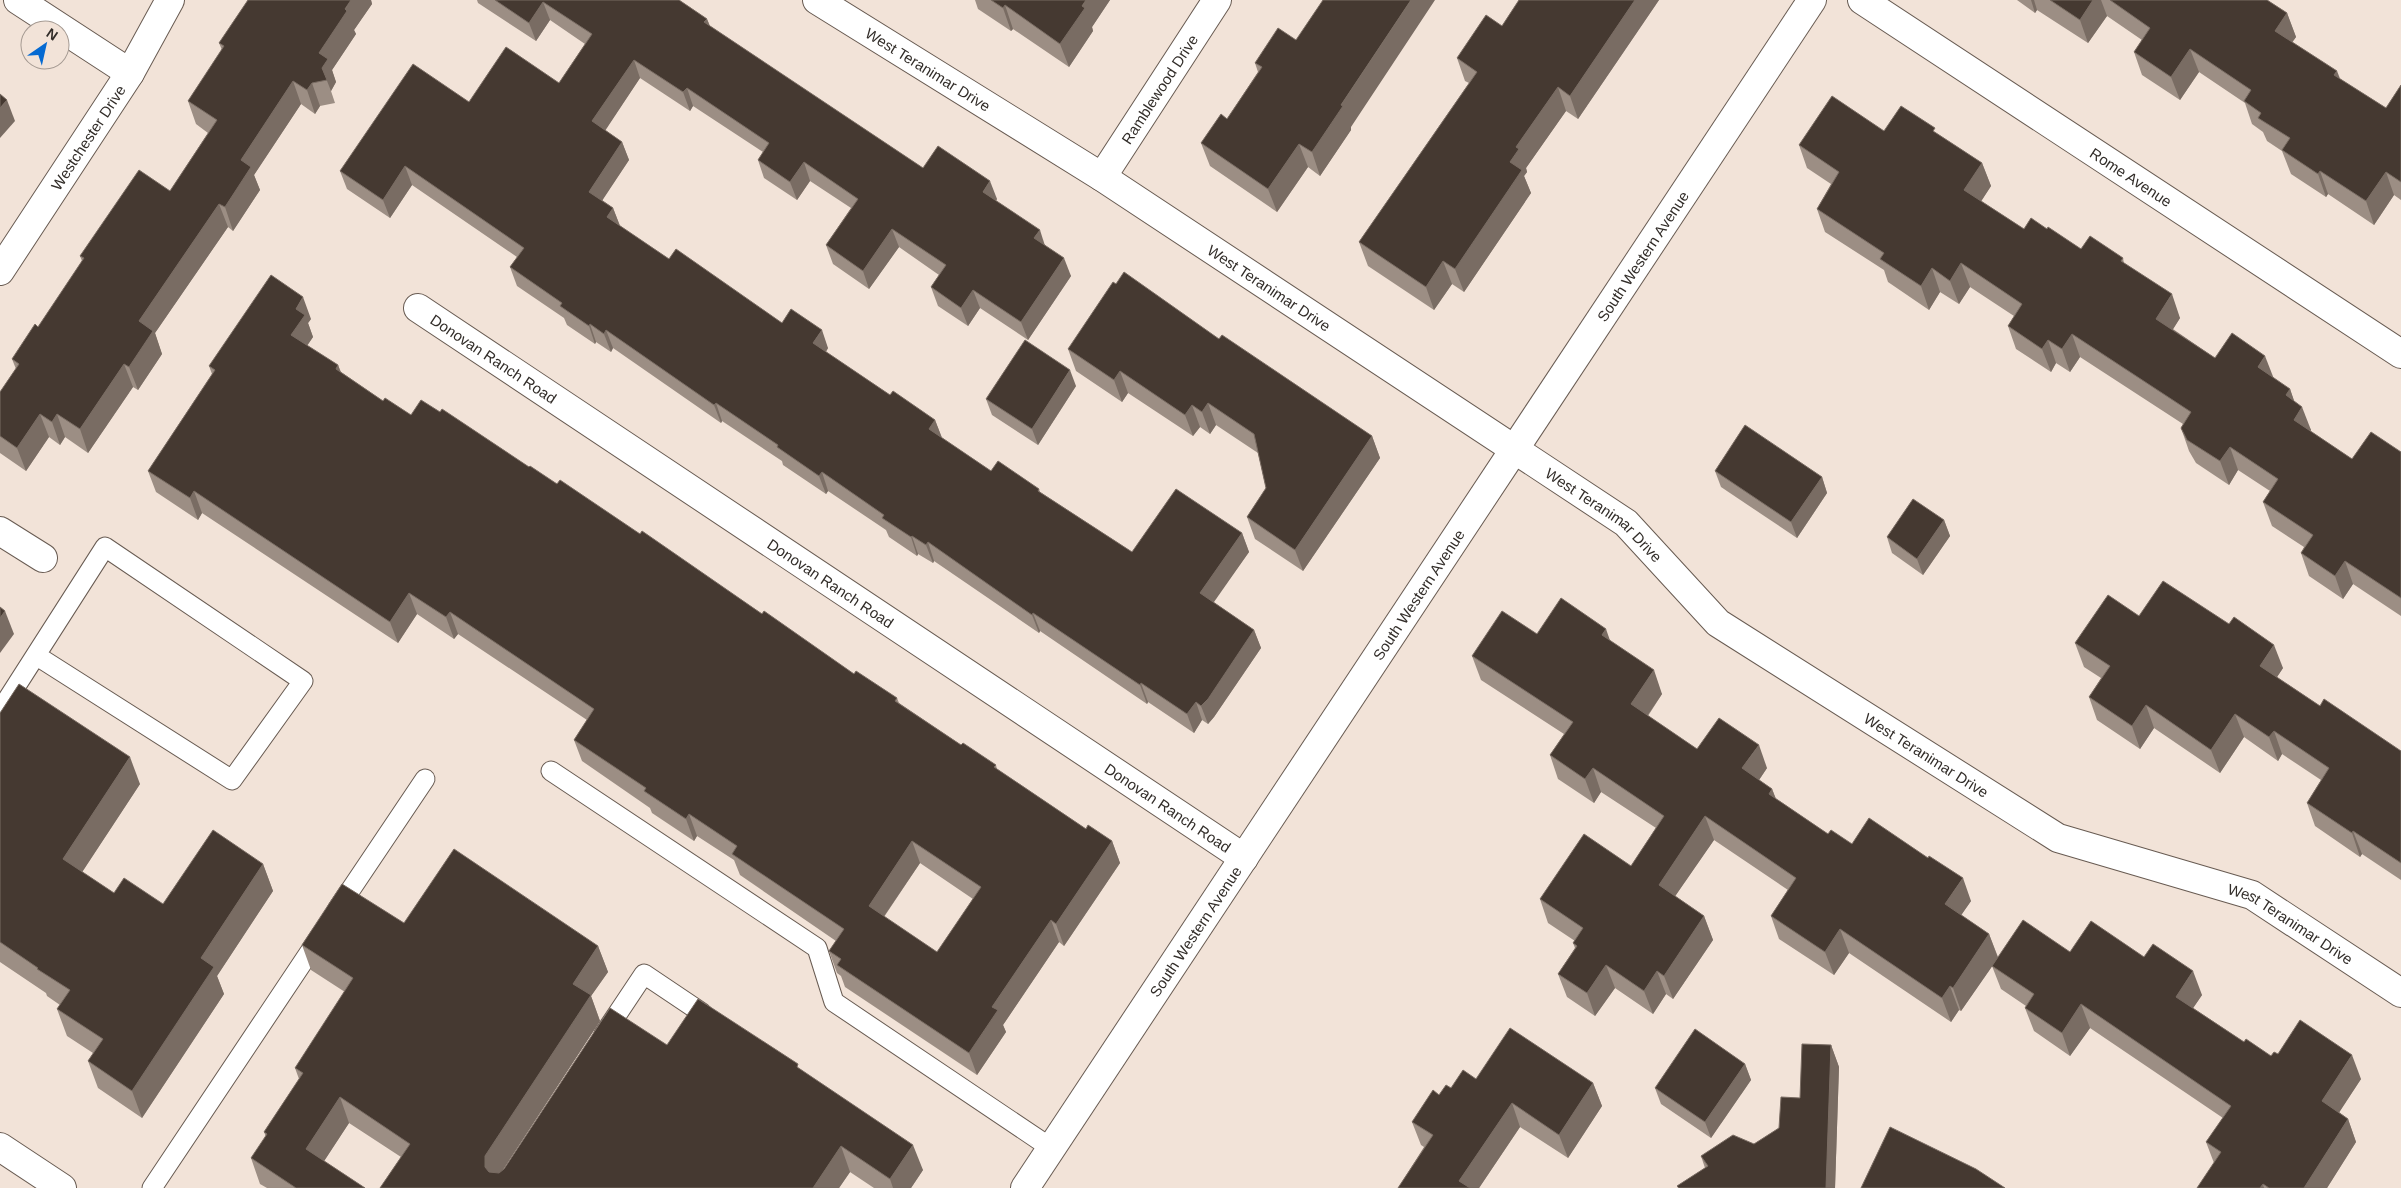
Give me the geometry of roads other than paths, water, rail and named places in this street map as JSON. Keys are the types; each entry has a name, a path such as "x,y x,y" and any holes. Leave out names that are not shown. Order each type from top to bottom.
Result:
{"street":[{"path":"18,0 130,73"},
{"name":"Westchester Drive","path":"0,271 130,73 170,0"},
{"name":"West Teranimar Drive","path":"817,0 1102,177 1626,523 1718,623 2058,838 2252,895 2401,993"},
{"name":"Ramblewood Drive","path":"1102,177 1217,0"},
{"name":"South Western Avenue","path":"1025,1188 1812,0"},
{"name":"Rome Avenue","path":"1862,0 2401,354"},
{"name":"Donovan Ranch Road","path":"418,308 1244,858"},
{"path":"0,531 43,558"},
{"path":"0,1147 62,1188"}],"lane":[{"path":"0,711 37,656 105,547 303,681 232,780 37,656"},
{"path":"550,771 816,948 834,1002 1051,1148"},
{"path":"152,1188 425,779"},
{"path":"595,1048 644,974 702,1013"}]}
